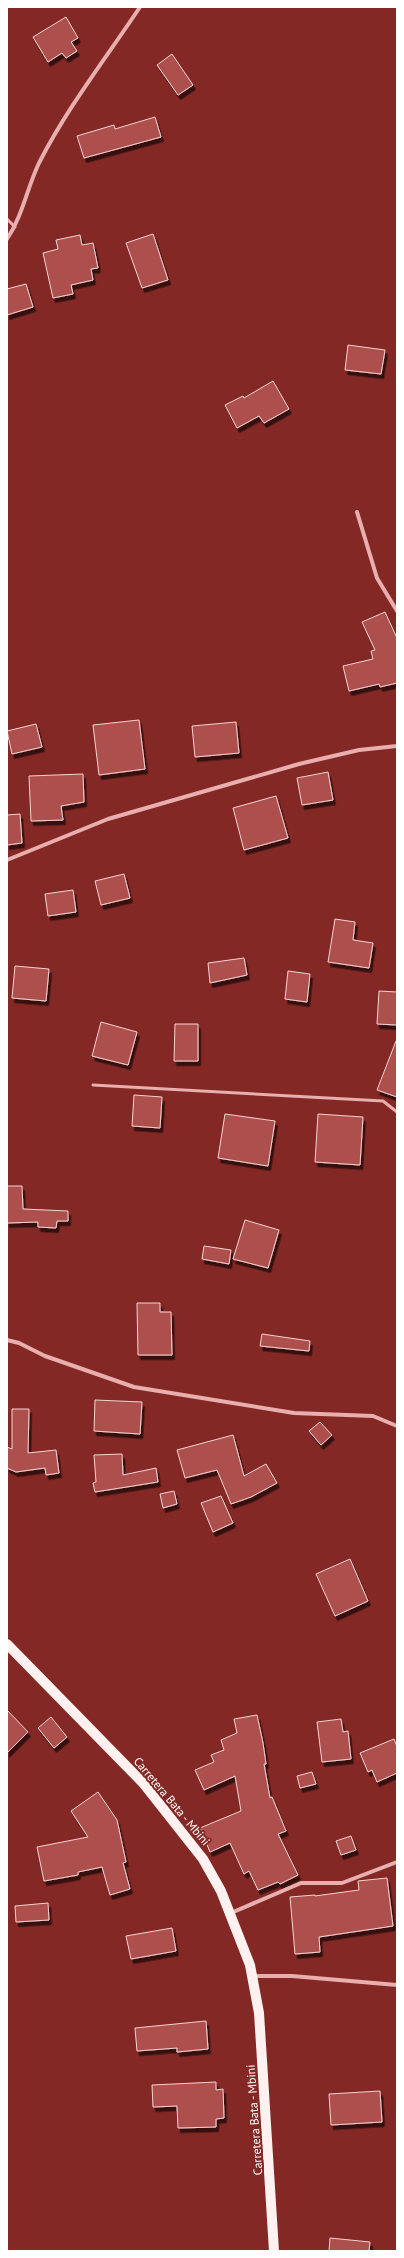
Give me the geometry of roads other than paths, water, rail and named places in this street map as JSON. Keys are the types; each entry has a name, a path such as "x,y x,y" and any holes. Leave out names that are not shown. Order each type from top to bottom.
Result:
{"main road":[{"name":"Carretera Bata - Mbini","path":"8,1646 143,1783 181,1829 203,1859 231,1913 250,1965 259,2013 274,2251"}],"street":[{"path":"7,239 15,228 38,164 58,130 140,7"},
{"path":"357,512 377,578 397,611"},
{"path":"7,860 108,819 299,764 358,750 397,746"},
{"path":"7,1340 18,1343 45,1356 134,1387 294,1413 373,1416 397,1426"},
{"path":"231,1913 301,1884 342,1883 397,1862"},
{"path":"252,1976 292,1976 397,1985"}],"lane":[{"path":"7,219 15,228"},
{"path":"93,1085 383,1101 397,1112"}]}
